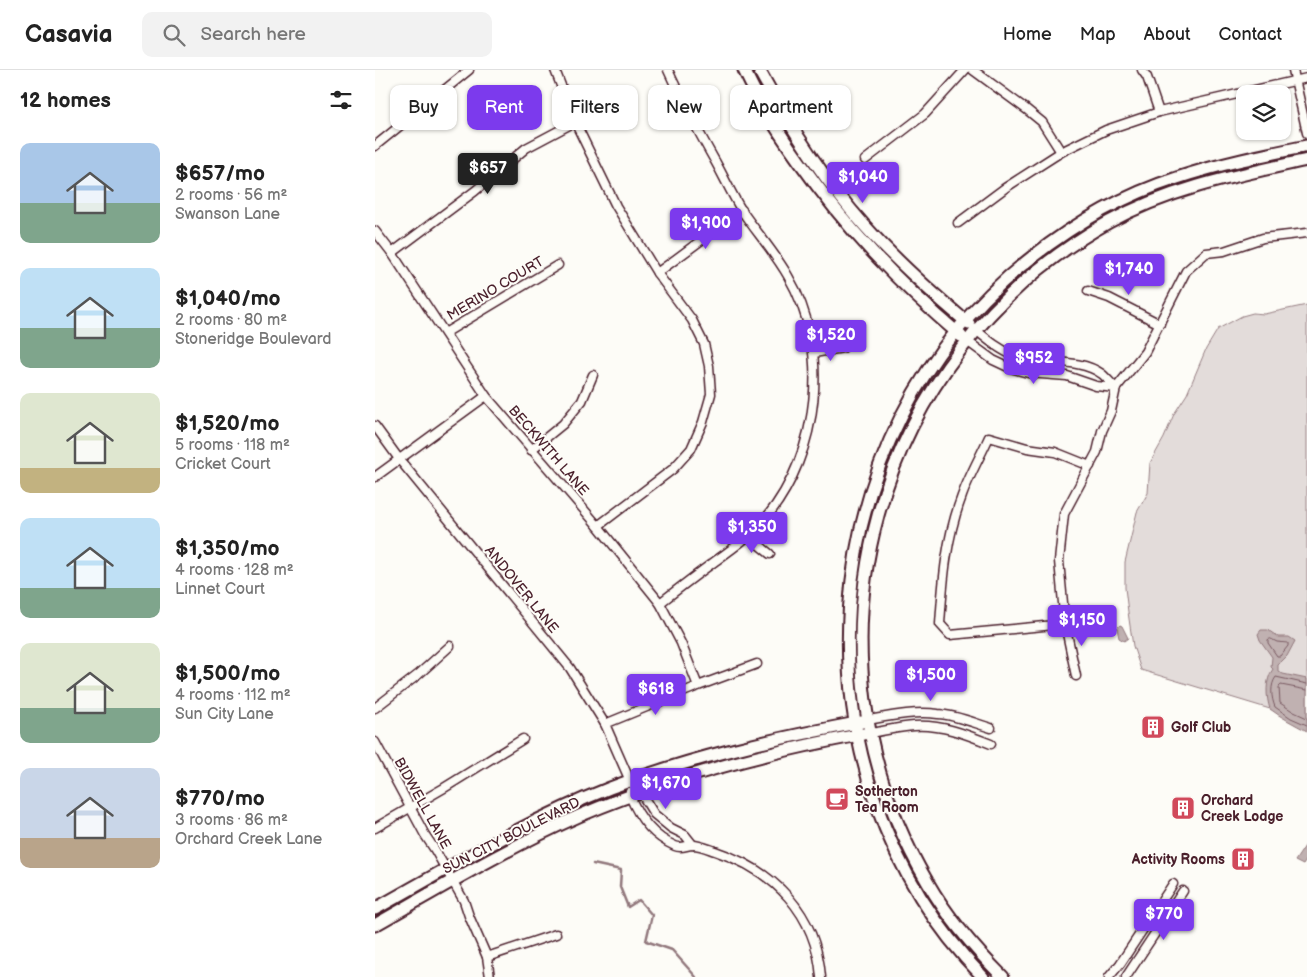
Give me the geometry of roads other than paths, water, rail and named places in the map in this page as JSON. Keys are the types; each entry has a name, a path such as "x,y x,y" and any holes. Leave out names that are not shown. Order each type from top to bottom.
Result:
{"street":[{"path":"375,146 469,70"},
{"path":"555,70 561,85"},
{"path":"660,602 748,536 766,519 779,500 798,464 806,442 812,409 814,354 805,314 788,276 742,210 680,98 668,70"},
{"path":"744,70 785,142 829,203 879,261 927,308 955,332 993,360 1010,368 1027,373 1067,376 1096,386 1116,388"},
{"path":"759,70 791,126 816,164 863,224 916,279 1000,348 1015,356 1030,360 1069,363 1088,368 1101,374 1116,388"},
{"path":"865,160 925,114 965,70"},
{"path":"973,70 1026,108 1042,122 1061,152"},
{"path":"1142,70 1147,76 1159,112"},
{"path":"1293,70 1307,132"},
{"path":"958,223 1005,188 1061,152 1106,130 1159,112 1307,78"},
{"path":"391,253 475,191 526,148 560,130"},
{"path":"579,130 616,206 657,273 692,320 704,344 709,366 711,394 703,422 691,448 673,469 598,526"},
{"path":"983,977 943,930 903,866 890,840 870,790 857,736 848,656 848,619 853,569 862,522 878,471 899,422 925,376 955,332 964,320 992,292 1031,258 1063,234 1102,210 1139,192 1187,175 1242,160 1307,146"},
{"path":"1003,977 967,938 928,883 891,806 870,733 861,655 862,620 867,571 876,524 891,473 911,427 936,383 976,330 1002,302 1039,269 1109,222 1160,198 1215,180 1307,160"},
{"path":"657,273 742,210"},
{"name":"BECKWITH LANE","path":"375,231 486,396 598,526 660,602 681,643 698,686"},
{"path":"1076,676 1065,624 1059,561 1064,514 1090,466 1111,411 1116,388 1145,352 1186,270 1206,253 1224,251 1263,238 1307,234"},
{"name":"MERINO COURT","path":"445,333 558,265"},
{"path":"1088,291 1109,298 1160,324"},
{"path":"814,354 843,348"},
{"path":"531,450 563,424 582,401 593,375"},
{"path":"375,477 486,396"},
{"name":"ANDOVER LANE","path":"375,426 399,459 570,668 605,724 635,795"},
{"path":"1065,624 950,635 940,624 944,569 951,531 962,495 989,437 1027,448 1055,452 1090,466"},
{"path":"748,536 770,554"},
{"path":"375,708 419,674 450,646"},
{"path":"605,724 757,664"},
{"path":"868,720 912,713 926,713 955,717 991,728"},
{"name":"SUN CITY BOULEVARD","path":"375,925 450,875 548,815 630,781 715,753 868,720"},
{"path":"870,733 913,726 926,726 953,730 991,744"},
{"name":"SUN CITY BOULEVARD","path":"375,909 554,828 635,795 719,767 870,733"},
{"path":"375,828 523,739"},
{"name":"BIDWELL LANE","path":"375,742 410,808 464,901 487,957 490,977"},
{"path":"635,795 637,813 655,834 679,848 693,845 741,861 764,874 783,890 799,910 813,937 820,961 821,977"},
{"path":"635,795 659,819 685,835 693,845"},
{"path":"1109,977 1121,964 1173,884"},
{"path":"1126,977 1183,891"},
{"path":"487,957 556,934"}],"water":[{"path":"1120,625 1128,638 1124,641 1119,638 1117,628"},
{"path":"1261,630 1268,630 1278,637 1289,637 1295,641 1287,656 1278,665 1278,671 1283,674 1307,679 1307,731 1270,709 1267,689 1270,673 1273,669 1271,667 1272,657 1260,640 1258,634"},
{"path":"1307,843 1307,859 1303,865 1295,861"}],"waterway":[{"path":"593,864 621,870 620,887 628,907 639,900 652,915 646,941 672,950 696,977"}],"place":[{"name":"Golf Club","path":"1153,727"},
{"name":"Sotherton Tea Room","path":"837,799"},
{"name":"Orchard Creek Lodge","path":"1183,808"},
{"name":"Activity Rooms","path":"1243,859"}]}
